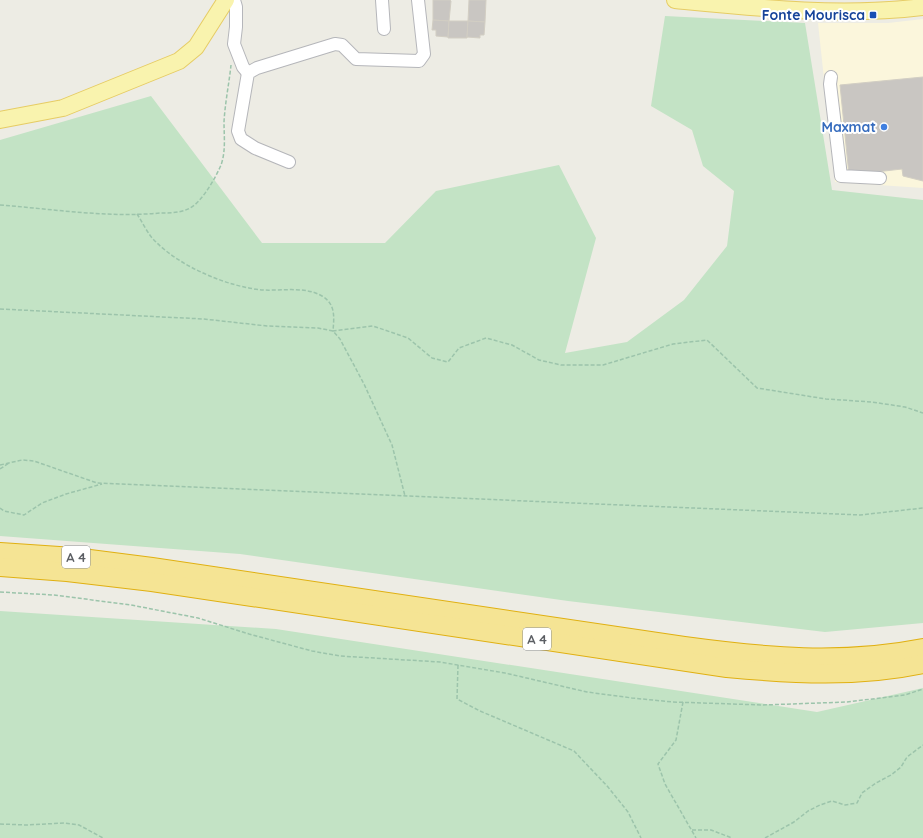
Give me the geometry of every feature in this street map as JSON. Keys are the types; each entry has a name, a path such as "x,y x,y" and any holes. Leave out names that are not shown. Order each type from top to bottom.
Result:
{"highway":[{"name":"A 4","path":"0,552 74,556 684,646 748,654 796,658 853,658 923,648"},
{"name":"A 4","path":"0,567 67,572 152,582 727,668 770,672 846,673 905,668 923,664"}],"main road":[{"path":"0,120 63,108 179,61 196,47 226,0"},
{"path":"675,0 799,5 873,10 923,7"}],"street":[{"path":"234,0 236,7 234,44 243,67 248,73 238,131 241,139 255,148 289,162"},
{"path":"382,0 384,29"},
{"path":"248,73 257,68 334,44 342,45 356,59 419,61 424,54 418,0"},
{"path":"831,77 830,84 841,176 880,178"}],"path":[{"path":"0,206 99,214 175,212 190,208 206,193 221,165 224,152 224,122 234,44"},
{"path":"137,214 154,241 168,254 203,273 242,287 262,290 306,290 322,296 330,302 334,311 333,332 340,339 364,384 392,445 405,496"},
{"path":"0,310 204,319 267,326 318,328 333,332 373,326 408,338 432,358 448,362 459,348 486,338 512,345 539,360 561,365 603,366 673,344 707,340 757,388 826,399 872,402 905,407 923,413"},
{"path":"0,465 22,460 34,461 96,483 860,515 923,508"},
{"path":"0,469 10,462"},
{"path":"0,508 4,511 24,515 42,503 104,483"},
{"path":"0,592 54,595 131,605 198,618 263,637 340,656 440,662 505,673 587,692 632,698 683,702 763,705 847,702 905,695 923,689"},
{"path":"458,665 457,699 480,711 574,751 608,787 628,812 641,838"},
{"path":"683,702 676,740 658,764 665,784 696,838"},
{"path":"765,838 794,822 808,811 820,805 832,801 845,805 857,803 862,794 876,783 890,776 901,767 907,757 923,745"},
{"path":"0,824 27,825 64,823 79,826 103,838"},
{"path":"692,830 711,830 732,838"}],"shaded area":[{"path":"923,19 923,188 835,182 818,23 888,23"}],"green space":[{"path":"665,16 805,23 832,190 923,200 923,623 825,632 568,601 240,554 0,536 0,140 151,96 262,243 385,243 436,191 559,165 596,238 565,353 627,342 684,300 727,246 734,191 703,166 692,130 651,106"},
{"path":"0,611 276,629 817,712 923,688 923,838 0,838"}],"building":[{"path":"433,0 451,1 449,21 433,20"},
{"path":"469,0 486,0 485,22 468,21"},
{"path":"433,20 449,21 448,37 436,36 436,30 432,30"},
{"path":"449,21 468,21 467,38 448,38"},
{"path":"468,21 485,22 484,35 480,35 480,38 467,37"},
{"name":"Maxmat","path":"923,77 923,181 903,176 902,169 849,175 840,85"}],"place":[{"name":"Fonte Mourisca","path":"873,15"},
{"name":"Maxmat","path":"884,127"}]}
